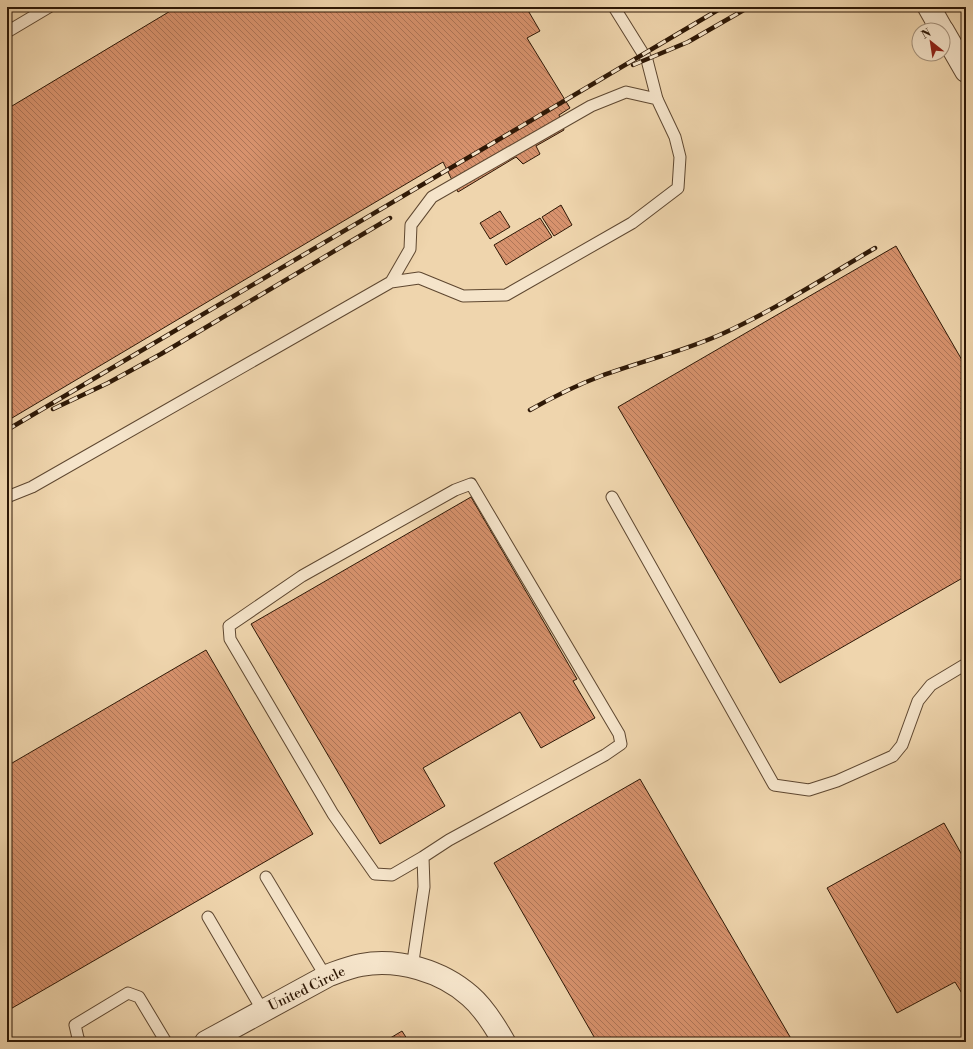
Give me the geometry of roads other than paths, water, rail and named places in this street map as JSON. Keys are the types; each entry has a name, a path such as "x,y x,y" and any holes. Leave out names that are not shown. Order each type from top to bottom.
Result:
{"street":[{"path":"929,7 938,22"},
{"path":"951,45 966,71"},
{"name":"United Circle","path":"206,1042 326,976 347,968 380,964 412,968 440,976 470,995 488,1017 504,1042"}],"lane":[{"path":"7,32 49,7"},
{"path":"7,498 32,487 391,282 419,278 462,296 506,296 632,222 678,188 680,157 675,136 657,99 647,60 614,7"},
{"path":"391,282 410,249 411,225 432,197 591,106 626,92 657,99"},
{"path":"471,484 619,734 622,744 605,755 449,840 423,857 392,875 375,874 333,814 230,639 229,626 302,576 455,490 471,484"},
{"path":"612,498 774,785 808,790 837,781 893,756 902,746 918,700 930,685 966,664"},
{"path":"412,968 424,887 423,857"},
{"path":"266,877 326,976"},
{"path":"208,917 263,1011"},
{"path":"80,1042 75,1025 128,993 139,997 166,1042"}],"railway":[{"path":"7,430 723,7"},
{"path":"633,65 688,42 749,7"},
{"path":"53,409 108,383 161,354 390,218"},
{"path":"530,410 547,400 592,380 679,351 724,333 782,303 875,248"}]}
